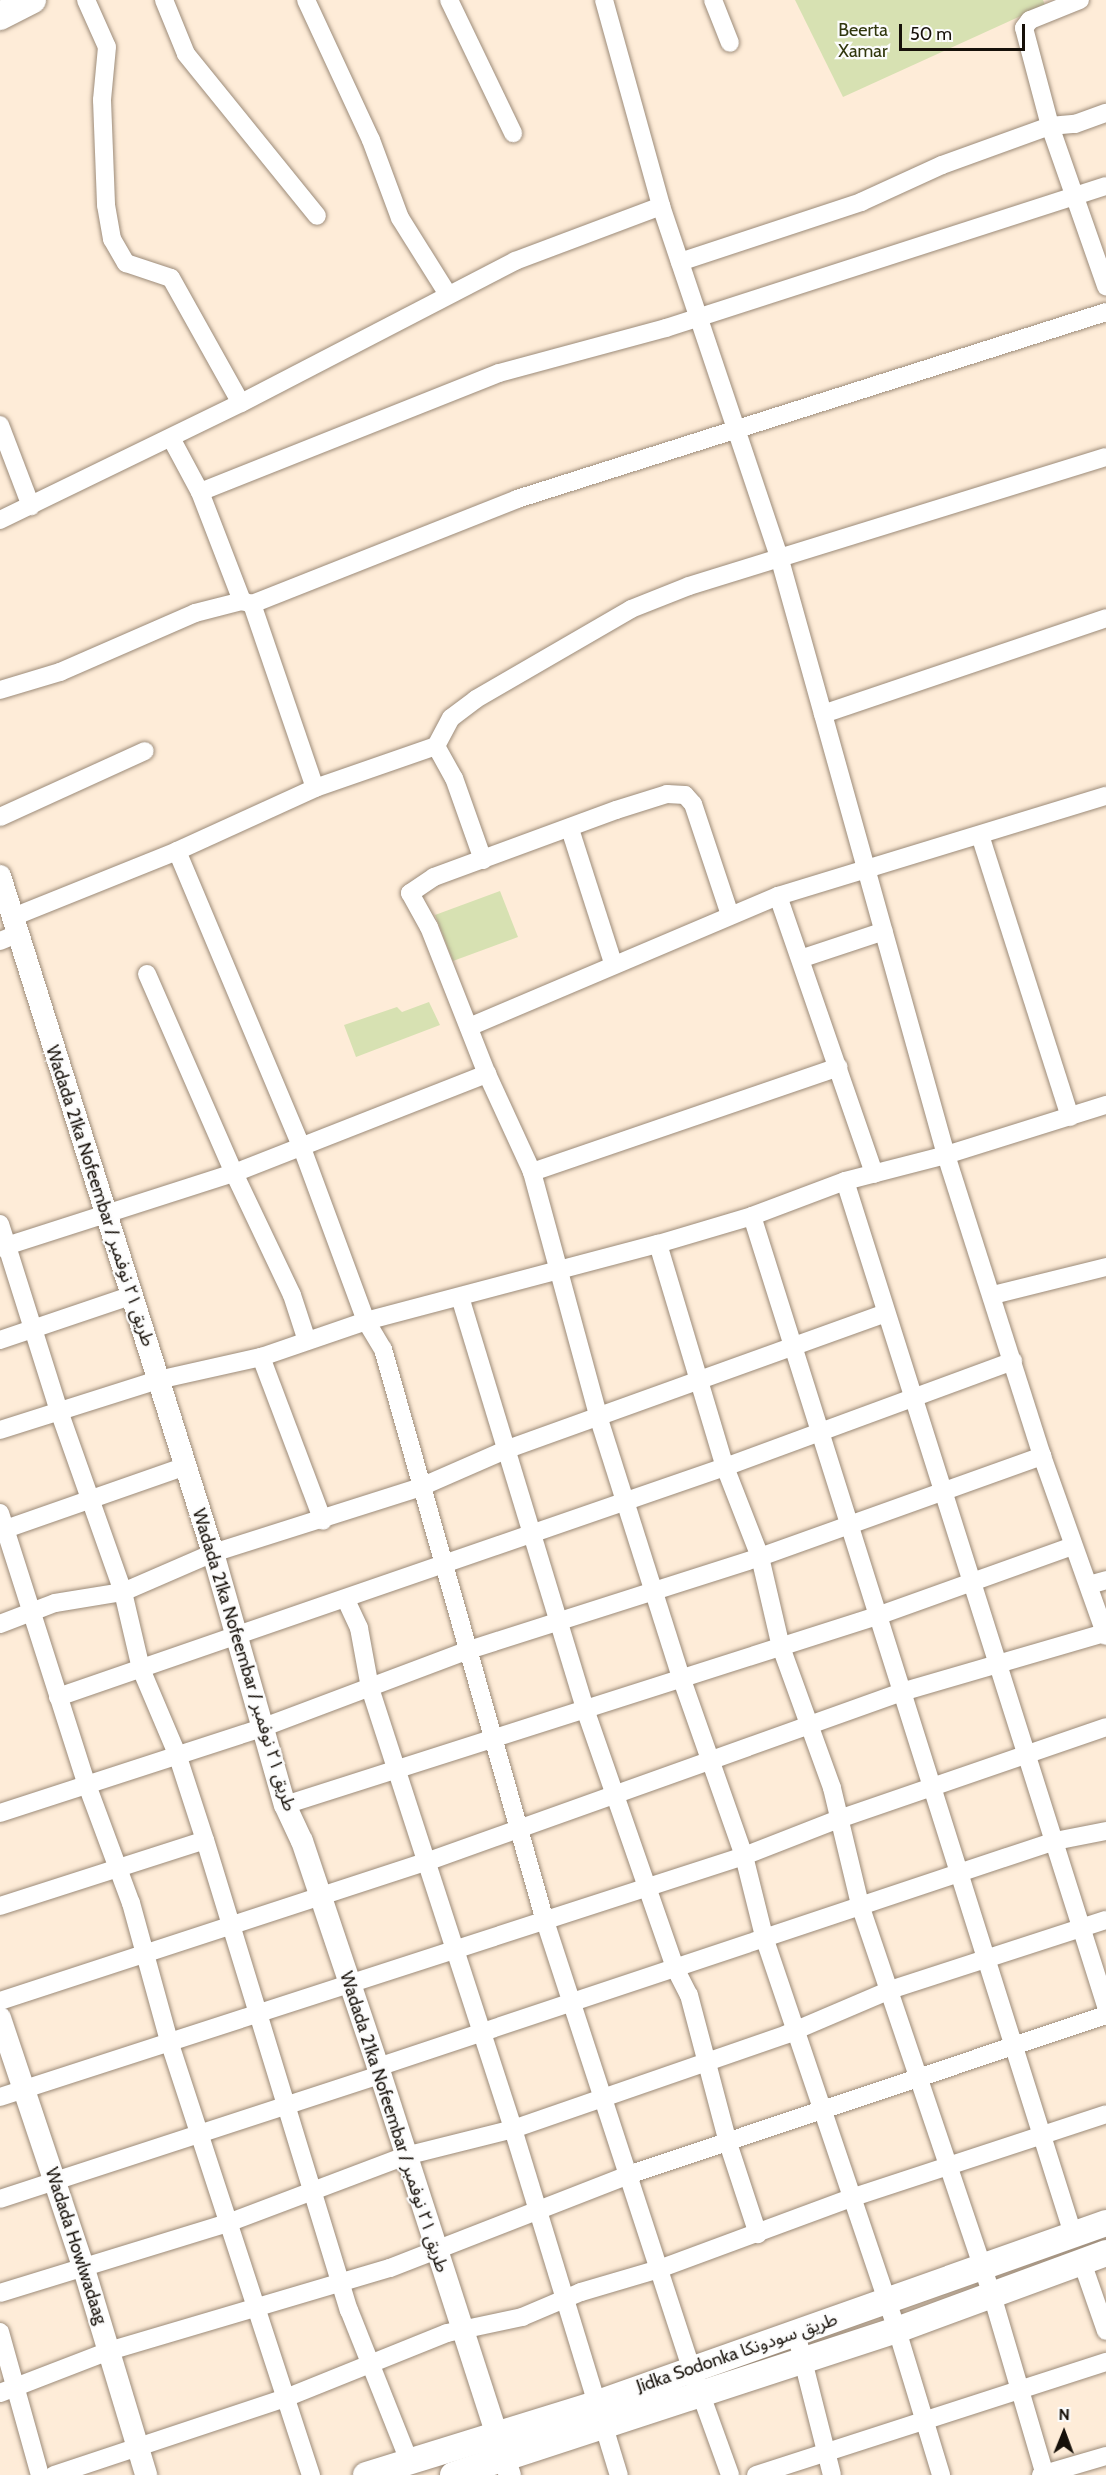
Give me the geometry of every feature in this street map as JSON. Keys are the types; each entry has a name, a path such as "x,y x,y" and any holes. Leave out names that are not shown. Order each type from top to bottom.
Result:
{"main road":[{"path":"0,16 32,0"},
{"name":"Jidka Sodonka طريق سودونكا","path":"366,2475 598,2403 691,2367 887,2302 1106,2223"},
{"name":"Jidka Sodonka طريق سودونكا","path":"453,2475 507,2467 605,2428 897,2330 1094,2258"}],"street":[{"path":"86,0 107,47 102,100 106,205 112,239 126,263 135,269 171,278 241,403"},
{"path":"164,0 186,54 317,216"},
{"path":"306,0 371,140 399,218 447,293"},
{"path":"449,0 513,133"},
{"path":"0,2001 426,1862 905,1691 1106,1634 1097,1583 1073,1546 946,1155 780,560 738,429 697,318 661,206 604,0"},
{"path":"713,0 730,43"},
{"path":"1080,0 1030,20 1024,28 1050,126 1106,286"},
{"path":"680,262 861,202 942,165 1050,126 1075,124 1106,113"},
{"path":"200,492 499,373 697,318 1106,186"},
{"path":"0,520 241,403 447,293 515,261 661,206"},
{"path":"0,690 60,672 195,614 247,602 517,499 1106,312"},
{"path":"0,425 31,506"},
{"path":"171,438 200,492 247,602 315,788"},
{"path":"10,931 315,788 436,746 452,718 476,699 631,609 689,586 780,560 1106,457"},
{"path":"823,714 1106,618"},
{"path":"436,746 454,778 483,860"},
{"path":"0,817 145,751"},
{"path":"730,915 693,804 685,795 667,794 434,877 410,893 429,927 487,1074 532,1172 599,1419 681,1677 713,1761 744,1856 765,1940 796,2027 850,2198 897,2330 941,2475"},
{"path":"469,1027 613,963 778,896 1105,800"},
{"path":"570,829 613,963"},
{"path":"980,835 1070,1117"},
{"path":"177,851 302,1148 366,1322 382,1349 421,1487 446,1565 492,1739 545,1921 691,2367 730,2475"},
{"name":"Wadada 21ka Nofeembar / طريق ٢١ نوفمبر","path":"0,876 10,931 134,1294 158,1380 213,1553 234,1635 264,1728 285,1805 302,1841 379,2071 435,2249 465,2331 507,2467"},
{"path":"778,896 803,958 874,1174"},
{"path":"803,958 884,931"},
{"path":"147,974 234,1173 292,1295 307,1341"},
{"path":"532,1172 838,1067"},
{"path":"4,1247 234,1173 487,1074"},
{"path":"0,1430 158,1380 261,1357 366,1322 559,1273 658,1244 752,1216 845,1181 946,1155 1106,1105"},
{"path":"845,1181 884,1314 945,1491 1029,1753 1106,2006"},
{"path":"752,1216 905,1691 958,1873 984,1957 1015,2044 1073,2234"},
{"path":"0,1224 4,1247 59,1411 93,1498 123,1592 141,1669 177,1754 205,1840 229,1927 312,2193 369,2362 409,2461"},
{"path":"658,1244 725,1467 760,1557 781,1647 810,1726 839,1819 860,1905 992,2295 1044,2475 1106,2456"},
{"path":"993,1295 1106,1267"},
{"path":"0,1340 134,1294"},
{"path":"460,1297 585,1708 675,1968 689,1995 728,2143 758,2234"},
{"path":"0,1624 80,1597 123,1592 213,1553 323,1521 421,1487 508,1449 599,1419 698,1380 884,1314"},
{"path":"261,1357 323,1521"},
{"path":"58,1697 627,1502 1013,1361"},
{"path":"0,1813 177,1754 264,1728 469,1650 760,1557 1042,1456"},
{"path":"186,1466 93,1498 2,1524 87,1785 119,1866 169,2041 256,2309 288,2397 311,2475"},
{"path":"285,1805 398,1767 880,1615 1073,1546"},
{"path":"346,1600 359,1628 370,1688 398,1767 479,2033 540,2213 619,2475"},
{"path":"0,2097 545,1921 648,1885 744,1856 839,1819 1106,1727"},
{"path":"0,2199 200,2136 479,2033 765,1940 860,1905 1055,1841 1106,1831"},
{"path":"0,1906 205,1840"},
{"path":"0,2293 228,2223 405,2156 513,2129 796,2027 890,1990 984,1957 1106,1920"},
{"path":"8,2391 109,2351 256,2309 342,2280 390,2268 435,2249 540,2213 628,2175 1106,2015"},
{"name":"Wadada Howlwadaag","path":"0,2018 84,2269 147,2475"},
{"path":"54,2475 137,2445 288,2397 369,2362 447,2333 522,2317 566,2299 758,2234 850,2198 949,2164 1044,2137 1106,2114"},
{"path":"1094,2258 1106,2331"},
{"path":"0,2332 8,2391 40,2475"},
{"path":"796,2333 800,2362 832,2475"},
{"path":"756,2475 1020,2387 1106,2362"}],"green space":[{"name":"Beerta Xamar","path":"795,0 1043,0 1045,5 843,97"},
{"path":"500,891 518,937 453,961 435,915"},
{"path":"429,1002 440,1025 356,1057 344,1025 397,1007 402,1012"}]}
